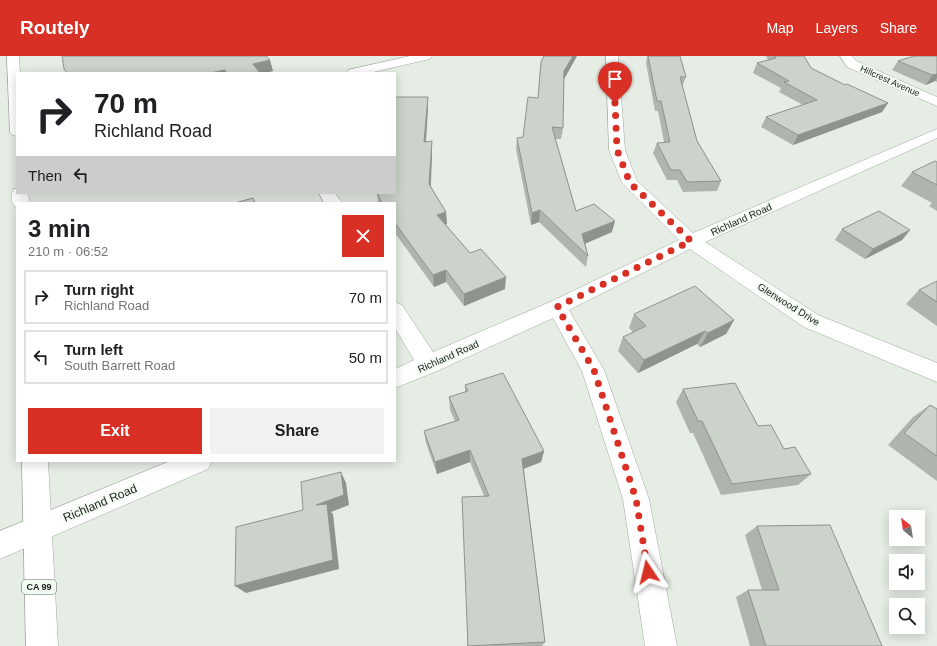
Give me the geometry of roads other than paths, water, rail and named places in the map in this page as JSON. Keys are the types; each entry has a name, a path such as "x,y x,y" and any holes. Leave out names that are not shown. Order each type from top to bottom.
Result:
{"main road":[{"path":"13,56 16,113"},
{"path":"359,72 426,56"},
{"name":"Glenwood Drive","path":"612,56 617,150 630,183 691,241 811,321 937,374"},
{"name":"Hillcrest Avenue","path":"846,56 851,64 937,102"},
{"name":"Richland Road","path":"396,379 557,307 691,241 937,133"},
{"path":"917,141 937,151"},
{"path":"557,307 594,370 636,499 661,646"},
{"path":"396,312 429,365"},
{"name":"CA 99","path":"35,462 42,646"},
{"name":"Richland Road","path":"0,545 197,462"}]}
